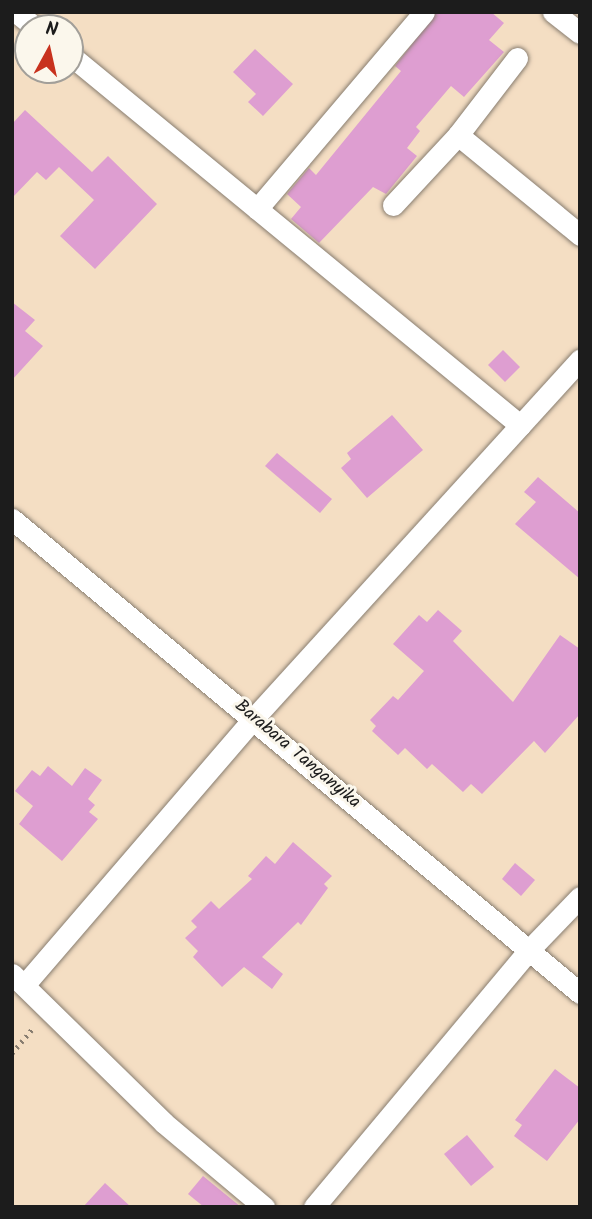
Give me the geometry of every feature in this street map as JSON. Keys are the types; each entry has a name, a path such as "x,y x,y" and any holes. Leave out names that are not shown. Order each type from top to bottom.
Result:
{"street":[{"path":"257,209 424,12"},
{"path":"553,12 580,33"},
{"path":"393,205 458,135 517,58"},
{"path":"84,67 520,425"},
{"path":"458,135 580,235"},
{"path":"264,1207 164,1123 46,1012 19,978 580,360"},
{"name":"Barabara Tanganyika","path":"12,519 580,993"},
{"path":"314,1207 530,949 580,897"}],"path":[{"path":"12,1053 46,1012"}],"building":[{"path":"437,12 491,12 504,23 489,40 504,52 464,97 451,86 416,127 420,131 407,148 417,156 386,194 373,187 319,243 291,219 301,207 287,194 309,168 316,175 401,71 395,66"},
{"path":"255,49 293,84 263,116 248,102 256,94 233,72"},
{"path":"25,110 92,172 108,156 157,204 95,269 60,236 94,200 59,167 46,180 37,172 12,198 12,124"},
{"path":"12,302 35,320 25,331 43,346 12,380"},
{"path":"503,350 520,367 505,382 488,365"},
{"path":"392,415 423,450 367,498 341,468 351,459 347,453"},
{"path":"277,453 332,499 320,513 265,466"},
{"path":"538,477 580,513 580,579 515,524 536,502 524,492"},
{"path":"438,610 462,631 453,641 513,702 560,635 580,649 580,714 545,753 534,741 482,794 471,784 463,792 432,764 427,769 405,748 398,755 372,731 376,726 370,720 393,696 398,700 424,671 393,644 419,615 427,622"},
{"path":"48,766 72,786 85,768 102,780 88,799 95,805 89,812 98,819 62,861 19,824 33,806 15,791 32,770 40,776"},
{"path":"293,842 332,876 324,884 328,888 301,925 298,922 262,957 283,974 272,989 244,967 222,987 193,957 198,951 185,938 197,927 191,921 211,901 219,909 252,879 248,876 266,856 275,864"},
{"path":"515,863 535,880 521,896 502,879"},
{"path":"555,1069 580,1088 580,1119 547,1161 514,1136 522,1125 515,1120"},
{"path":"467,1135 494,1167 471,1186 444,1154"},
{"path":"203,1176 241,1207 204,1207 188,1194"},
{"path":"105,1183 131,1207 83,1207"}]}
